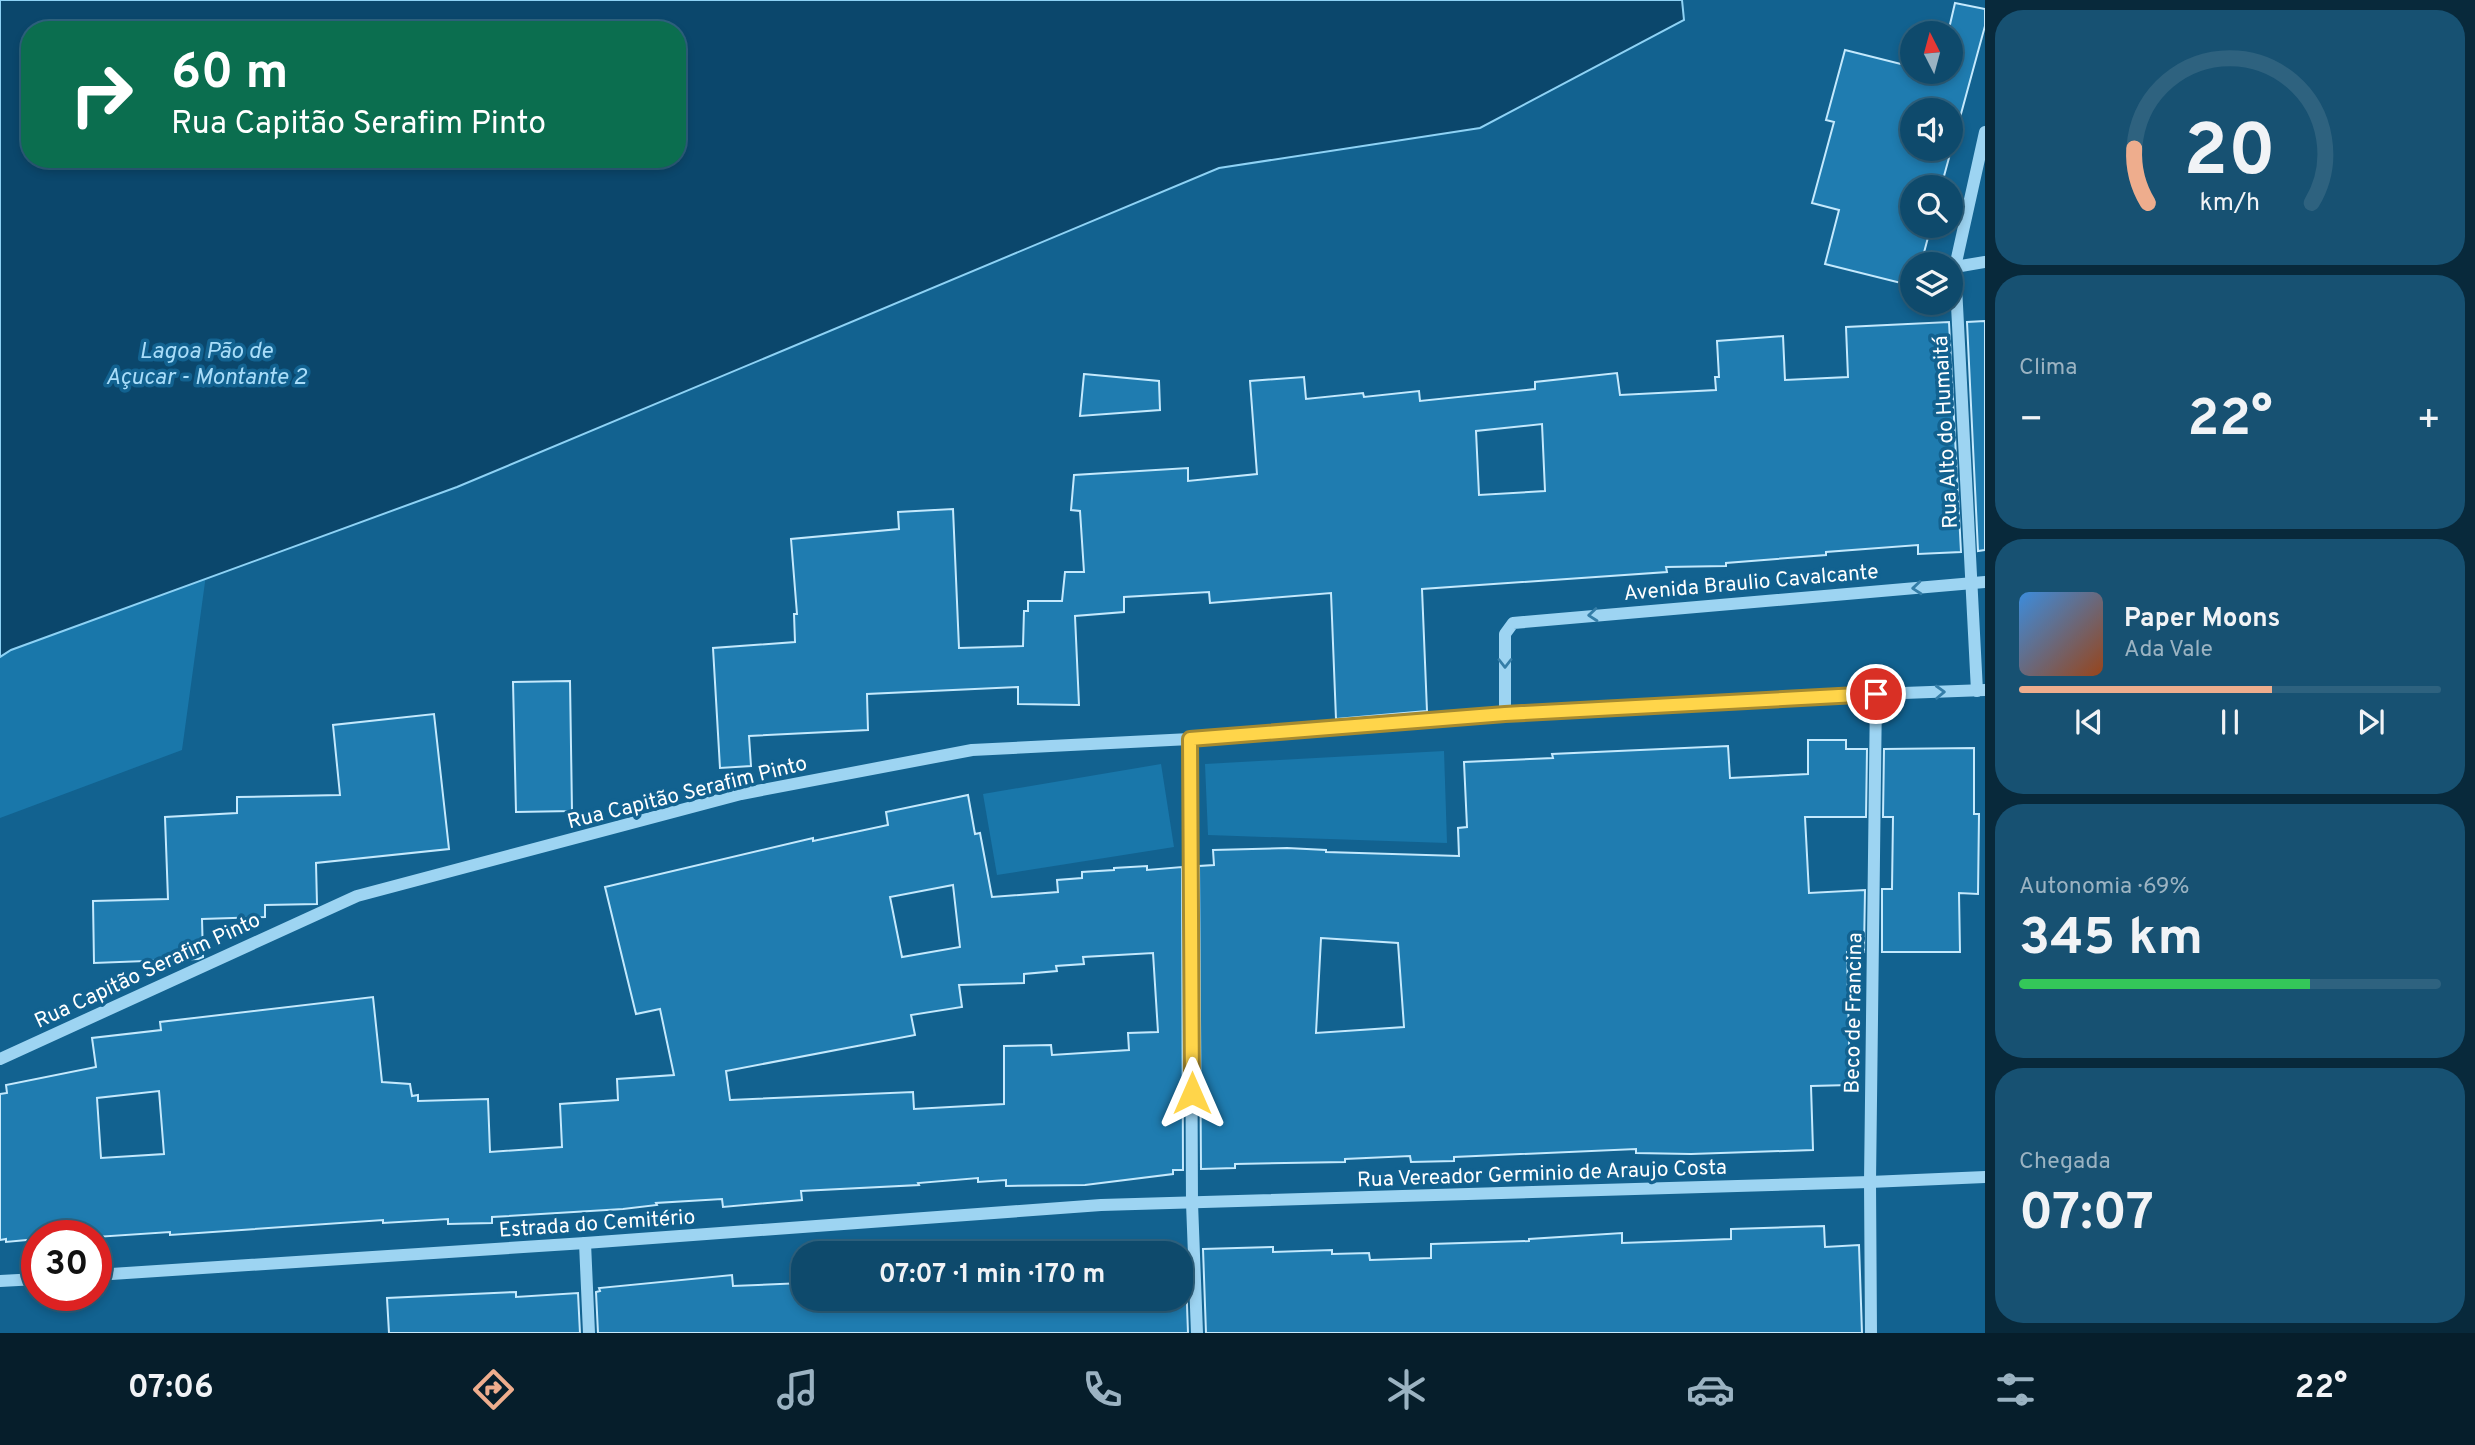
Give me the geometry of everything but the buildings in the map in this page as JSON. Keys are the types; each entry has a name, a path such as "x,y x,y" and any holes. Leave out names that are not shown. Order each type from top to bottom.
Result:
{"street":[{"name":"Rua Alto do Humaitá","path":"1958,252 1985,132"},
{"path":"1963,265 1985,261"},
{"name":"Rua Alto do Humaitá","path":"1959,315 1979,582 1981,690"},
{"name":"Avenida Braulio Cavalcante","path":"1505,714 1505,634 1513,622 1979,582"},
{"name":"Rua Capitão Serafim Pinto","path":"0,1059 357,896 741,794 945,755 972,750 1190,739 1505,714 1981,690"},
{"name":"Beco de Francina","path":"1871,1333 1870,1182 1876,694"},
{"path":"1190,739 1192,1203 1197,1333"},
{"name":"Rua Vereador Germinio de Araujo Costa","path":"1101,1205 1985,1177"},
{"name":"Estrada do Cemitério","path":"112,1274 1101,1205"},
{"path":"585,1243 589,1333"},
{"path":"0,1281 21,1280"}],"shaded area":[{"path":"0,58 21,129 21,168 262,168 182,750 0,818"},
{"path":"1444,751 1447,843 1208,835 1205,764"},
{"path":"1161,764 1174,847 997,875 983,794"}],"water":[{"name":"Lagoa Pão de Açucar - Montante 2","path":"0,0 1682,0 1684,20 1480,128 1219,168 457,487 11,650 0,657"}],"route":[{"path":"1192,1093 1190,739 1505,714 1876,694"}]}
